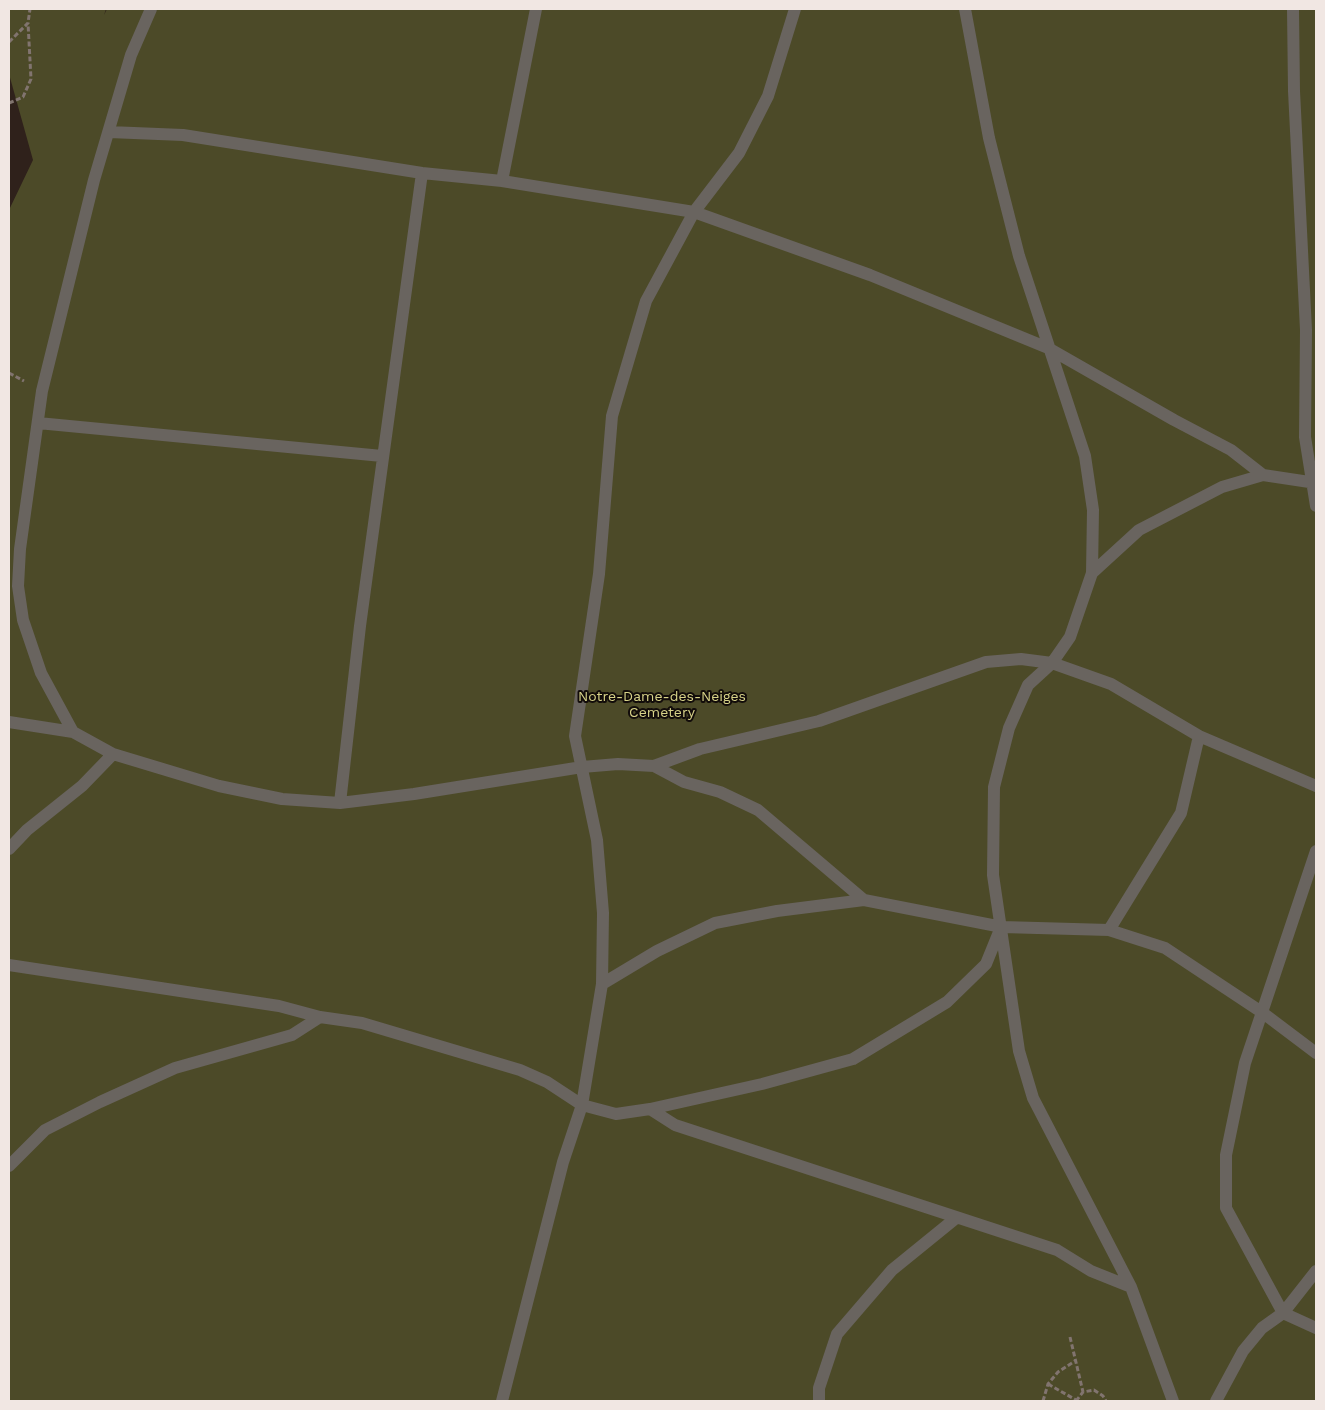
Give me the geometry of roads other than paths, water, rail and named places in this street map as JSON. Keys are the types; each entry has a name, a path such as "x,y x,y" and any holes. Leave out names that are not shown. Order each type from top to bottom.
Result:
{"lane":[{"path":"73,732 41,673 23,620 18,586 26,500 42,391 94,180 132,55 151,9"},
{"path":"502,181 536,9"},
{"path":"502,1401 563,1162 582,1105 602,984 603,913 597,849 575,736 599,574 612,416 646,301 694,212 739,153 764,104 795,9"},
{"path":"966,9 990,138 1019,256 1085,456 1092,510 1092,573 1070,636 1052,663 1028,685 1009,728 994,787 993,875 1019,1051 1033,1098 1131,1287 1173,1401"},
{"path":"1294,9 1294,91 1306,330 1305,438 1315,484 1316,506"},
{"path":"109,132 183,135 422,173 502,181 694,212 870,275 1048,348 1174,420 1232,450 1263,475"},
{"path":"340,803 382,456 422,173"},
{"path":"38,423 382,456"},
{"path":"1092,573 1139,530 1222,487 1263,475 1315,484"},
{"path":"9,722 73,732 113,754 228,788 282,799 340,803 414,794 582,767 618,764 654,766 700,749 819,721 986,662 1021,659 1052,663 1110,684 1199,736 1316,786"},
{"path":"1109,930 1181,813 1199,736"},
{"path":"9,849 27,830 82,786 113,754"},
{"path":"654,766 684,782 720,792 758,810 864,900"},
{"path":"1316,851 1245,1063 1226,1155 1226,1208 1283,1313 1316,1328"},
{"path":"602,984 657,951 715,923 777,911 864,900 1002,926 1109,930 1165,948 1263,1013 1316,1053"},
{"path":"9,965 279,1006 320,1017 362,1023 520,1070 547,1082 582,1105 616,1114 650,1109 762,1084 853,1059 947,1002 986,964 1002,926"},
{"path":"9,1166 45,1130 100,1102 175,1068 292,1035 320,1017"},
{"path":"650,1109 675,1126 1057,1250 1091,1271 1131,1287"},
{"path":"819,1401 819,1388 837,1334 892,1270 956,1218"},
{"path":"1216,1401 1243,1351 1262,1328 1283,1313 1316,1271"}],"park label":[{"name":"Notre-Dame-des-Neiges Cemetery","path":"662,706"}]}
